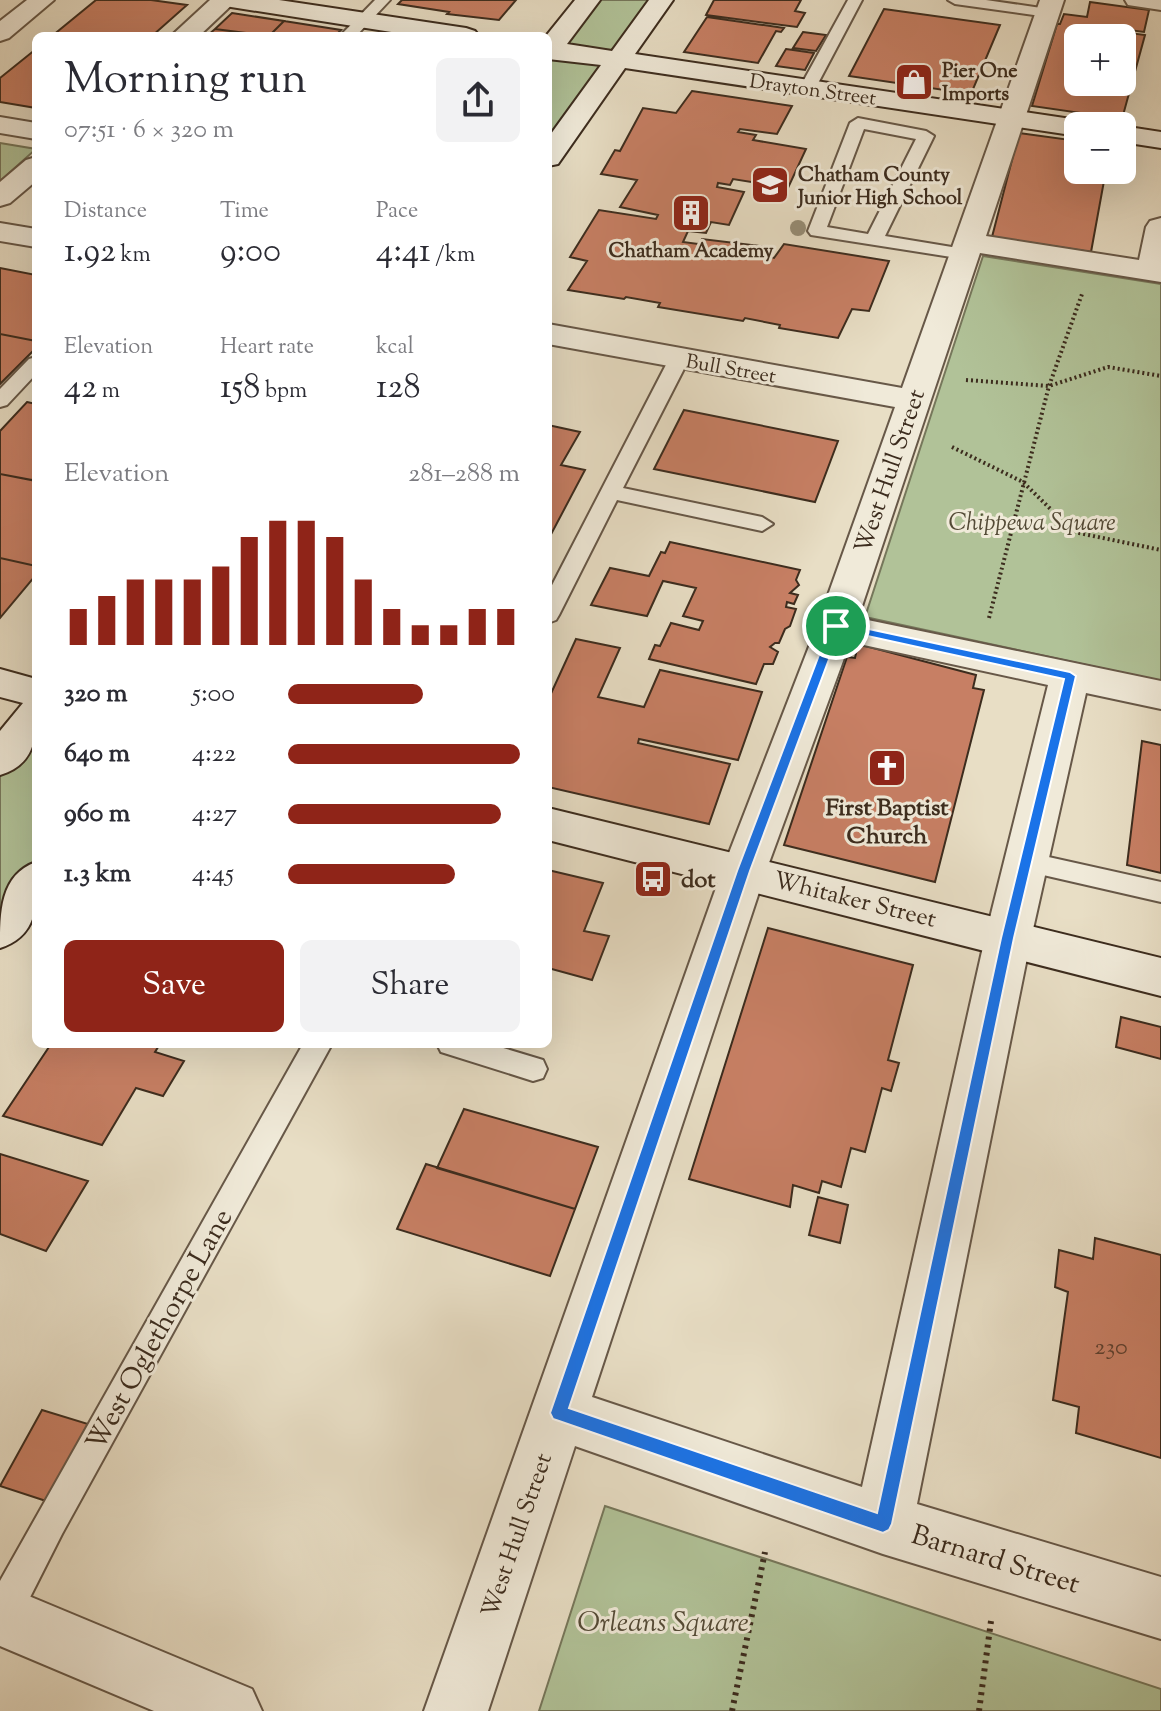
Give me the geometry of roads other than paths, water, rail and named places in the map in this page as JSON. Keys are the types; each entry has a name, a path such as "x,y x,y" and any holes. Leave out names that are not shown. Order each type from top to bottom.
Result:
{"street":[{"path":"0,33 42,0"},
{"path":"189,32 225,0"},
{"path":"231,0 356,28 411,32"},
{"path":"552,45 588,0"},
{"path":"552,153 661,0"},
{"path":"1137,0 1161,3"},
{"name":"West Hull Street","path":"456,1711 744,871 836,626 1050,6"},
{"name":"Drayton Street","path":"552,51 1064,126"},
{"path":"0,125 32,130"},
{"path":"1136,136 1161,140"},
{"path":"0,197 32,169"},
{"path":"966,248 1157,273 1161,227"},
{"path":"0,232 32,237"},
{"name":"Bull Street","path":"552,335 914,400"},
{"path":"836,626 1161,695"},
{"path":"883,1524 1008,938 1070,676"},
{"path":"0,683 32,692"},
{"path":"0,760 32,719"},
{"name":"Whitaker Street","path":"552,825 1161,977"},
{"path":"0,930 32,885"},
{"name":"Barnard Street","path":"559,1413 883,1524 1161,1608"},
{"path":"0,1616 230,1711"}],"lane":[{"path":"356,28 383,0"},
{"path":"807,89 855,0"},
{"path":"955,0 1050,6"},
{"path":"874,240 926,136 858,123 817,231 874,240 966,248"},
{"path":"552,607 679,359"},
{"path":"0,401 32,372"},
{"path":"610,492 762,524"},
{"path":"1026,862 1161,892"},
{"name":"West Oglethorpe Lane","path":"0,1616 316,1048"},
{"path":"464,1048 533,1069"}],"place":[{"name":"Pier One Imports","path":"914,82"},
{"name":"Chatham County Junior High School","path":"770,185"},
{"name":"Chatham Academy","path":"691,213"},
{"name":"First Baptist Church","path":"887,768"},
{"name":"dot","path":"653,879"}],"park label":[{"name":"Chippewa Square","path":"1032,522"},
{"name":"Orleans Square","path":"663,1621"}]}
